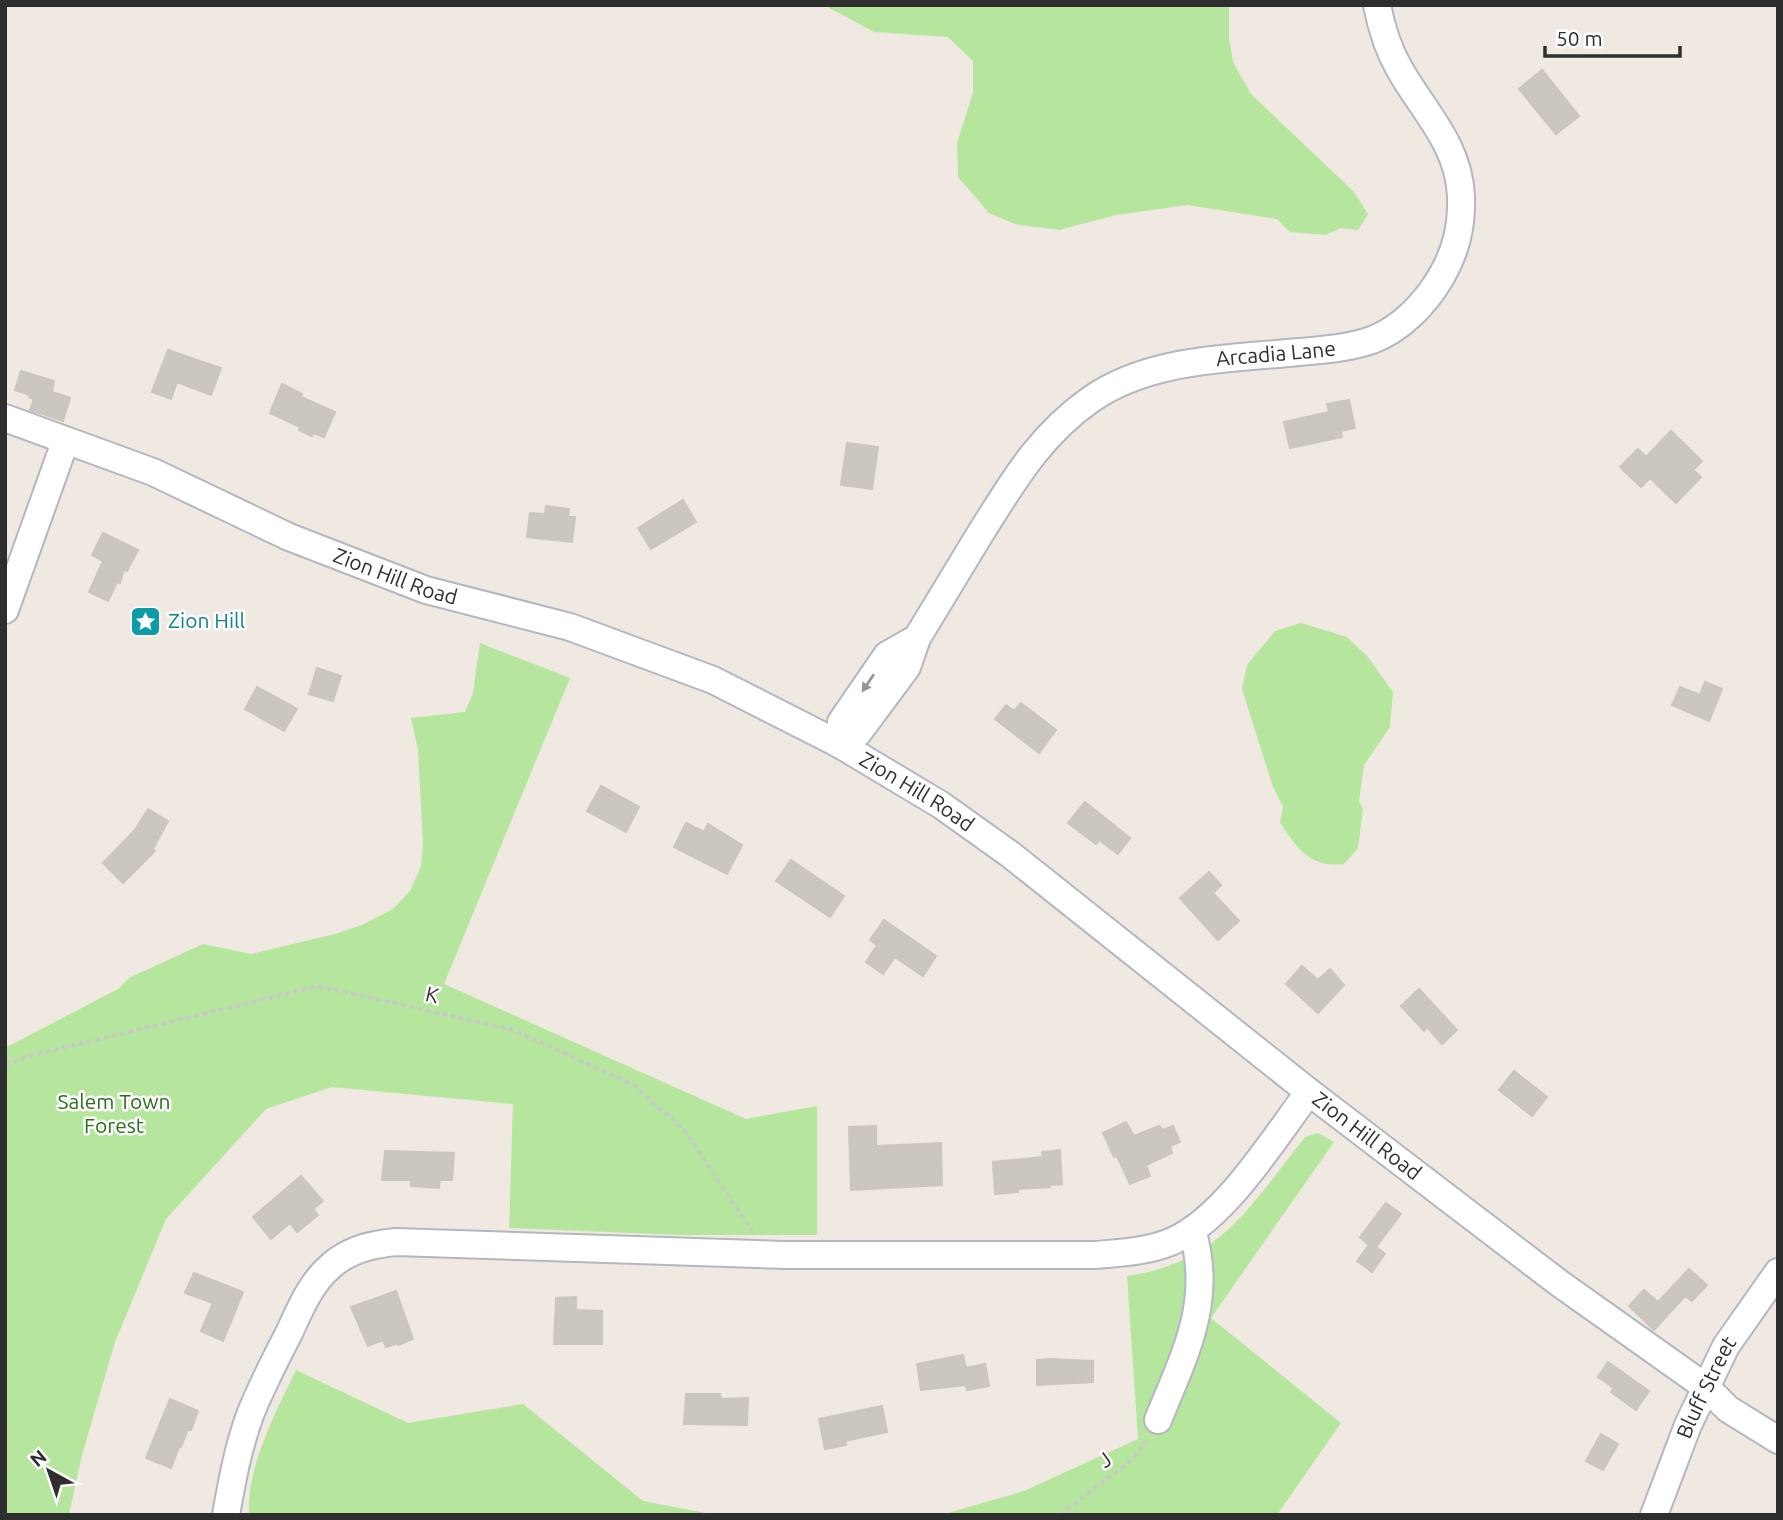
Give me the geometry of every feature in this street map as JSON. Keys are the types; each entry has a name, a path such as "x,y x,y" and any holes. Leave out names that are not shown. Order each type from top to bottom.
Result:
{"street":[{"name":"Arcadia Lane","path":"839,744 859,733 907,667 917,638 1021,467 1044,440 1091,399 1119,384 1151,372 1187,364 1334,349 1373,340 1421,306 1451,259 1460,230 1459,171 1451,149 1399,68 1380,20 1377,5"},
{"name":"Zion Hill Road","path":"5,418 153,472 289,537 426,590 570,627 713,680 839,744 941,805 985,836 1309,1092 1559,1283 1707,1388 1728,1409 1778,1440"},
{"path":"5,610 65,442"},
{"path":"226,1515 237,1458 264,1382 303,1303 320,1277 336,1262 354,1251 367,1246 396,1242 768,1254 1095,1255 1133,1252 1165,1244 1192,1230 1210,1216 1238,1185 1309,1092"},
{"path":"1158,1420 1191,1340 1195,1321 1200,1293 1200,1267 1192,1230"},
{"name":"Bluff Street","path":"1654,1515 1688,1425 1726,1346 1778,1272"}],"path":[{"name":"K","path":"5,1065 101,1038 318,986 514,1030 632,1084 686,1132 768,1254"},
{"name":"J","path":"1060,1515 1134,1458 1158,1420"}],"green space":[{"path":"824,5 1229,5 1229,38 1233,62 1251,94 1354,192 1368,214 1358,230 1340,228 1326,235 1290,232 1277,219 1188,205 1116,215 1059,230 1015,224 989,213 958,177 957,143 973,93 973,61 948,37 874,32"},
{"path":"1301,623 1347,637 1368,657 1393,692 1390,727 1364,765 1359,801 1363,809 1358,848 1344,864 1322,863 1305,854 1280,822 1283,807 1273,787 1242,689 1247,665 1275,631"},
{"name":"Salem Town Forest","path":"480,643 570,678 444,984 746,1119 817,1106 817,1235 681,1235 509,1228 513,1104 332,1087 266,1109 166,1219 115,1342 82,1455 69,1515 5,1515 5,1048 118,989 129,978 203,944 251,954 335,934 362,925 393,909 410,891 421,866 423,844 418,750 411,718 465,712 473,693"},
{"path":"1318,1133 1334,1142 1211,1318 1341,1423 1277,1515 941,1515 1024,1491 1138,1439 1127,1276 1159,1269 1210,1244 1231,1227 1249,1207 1305,1137"},
{"path":"296,1370 408,1423 523,1404 643,1501 716,1515 249,1515 249,1497 257,1459"}],"building":[{"path":"1542,70 1579,116 1556,134 1519,89"},
{"path":"168,350 221,368 211,395 177,382 171,399 152,392"},
{"path":"21,371 54,381 52,392 70,398 63,421 30,410 34,399 15,390"},
{"path":"282,384 302,394 301,397 335,412 324,437 313,433 312,436 299,430 300,427 270,413"},
{"path":"1349,400 1355,428 1341,431 1342,437 1290,448 1284,422 1329,412 1327,404"},
{"path":"1671,431 1702,461 1693,470 1701,477 1676,503 1650,478 1641,487 1620,467 1638,449 1646,457"},
{"path":"847,443 878,447 872,489 841,485"},
{"path":"683,500 696,522 651,549 638,528"},
{"path":"546,506 569,509 568,517 575,517 572,542 527,537 530,513 545,514"},
{"path":"103,533 138,550 127,571 124,569 120,583 117,582 108,601 89,592 103,561 92,555"},
{"path":"317,668 341,676 333,701 309,694"},
{"path":"1705,682 1722,689 1709,721 1672,705 1680,687 1700,695"},
{"path":"257,687 297,709 284,731 245,709"},
{"path":"1021,703 1056,730 1039,753 995,719 1006,705 1014,711"},
{"path":"601,786 639,807 626,832 587,811"},
{"path":"1085,802 1130,838 1118,854 1099,840 1096,844 1068,823"},
{"path":"148,809 168,821 153,849 155,851 123,883 103,863 135,830"},
{"path":"686,823 704,832 708,824 742,845 727,874 674,847"},
{"path":"791,860 844,896 830,917 776,881"},
{"path":"1209,872 1221,885 1213,893 1239,921 1218,940 1180,898"},
{"path":"884,920 936,956 923,976 895,957 883,974 866,962 877,945 870,940"},
{"path":"1302,966 1318,980 1330,969 1344,985 1318,1013 1286,984"},
{"path":"1419,989 1457,1030 1442,1044 1427,1027 1424,1031 1401,1006"},
{"path":"1514,1071 1547,1097 1532,1116 1499,1090"},
{"path":"1126,1122 1134,1136 1159,1126 1163,1130 1173,1126 1180,1142 1170,1146 1172,1153 1146,1165 1150,1176 1130,1184 1103,1133"},
{"path":"876,1126 876,1146 941,1143 942,1185 851,1190 849,1127"},
{"path":"1060,1150 1062,1184 995,1194 993,1162 1043,1157 1042,1152"},
{"path":"385,1151 454,1153 452,1180 440,1180 439,1188 411,1186 411,1180 382,1180"},
{"path":"301,1176 323,1201 313,1209 318,1215 297,1232 290,1223 271,1239 253,1217"},
{"path":"1386,1203 1401,1214 1376,1247 1385,1254 1372,1272 1357,1261 1369,1245 1360,1237"},
{"path":"1689,1269 1707,1285 1692,1301 1685,1296 1654,1330 1629,1306 1644,1290 1658,1302"},
{"path":"194,1273 243,1292 223,1341 201,1331 213,1303 185,1293"},
{"path":"396,1291 413,1339 386,1347 383,1340 368,1346 351,1307"},
{"path":"576,1297 576,1310 602,1311 602,1344 554,1344 556,1298"},
{"path":"963,1355 966,1368 985,1364 989,1386 967,1390 966,1385 921,1390 917,1364"},
{"path":"1037,1360 1093,1361 1093,1382 1037,1385"},
{"path":"1608,1362 1649,1391 1636,1410 1611,1392 1614,1388 1598,1377"},
{"path":"686,1394 720,1394 721,1399 748,1398 747,1425 684,1424"},
{"path":"170,1399 198,1411 171,1468 146,1458"},
{"path":"882,1406 887,1432 845,1441 846,1445 825,1449 819,1419"},
{"path":"1601,1434 1618,1444 1603,1470 1586,1461"}],"place":[{"name":"Zion Hill","path":"145,621"}]}
